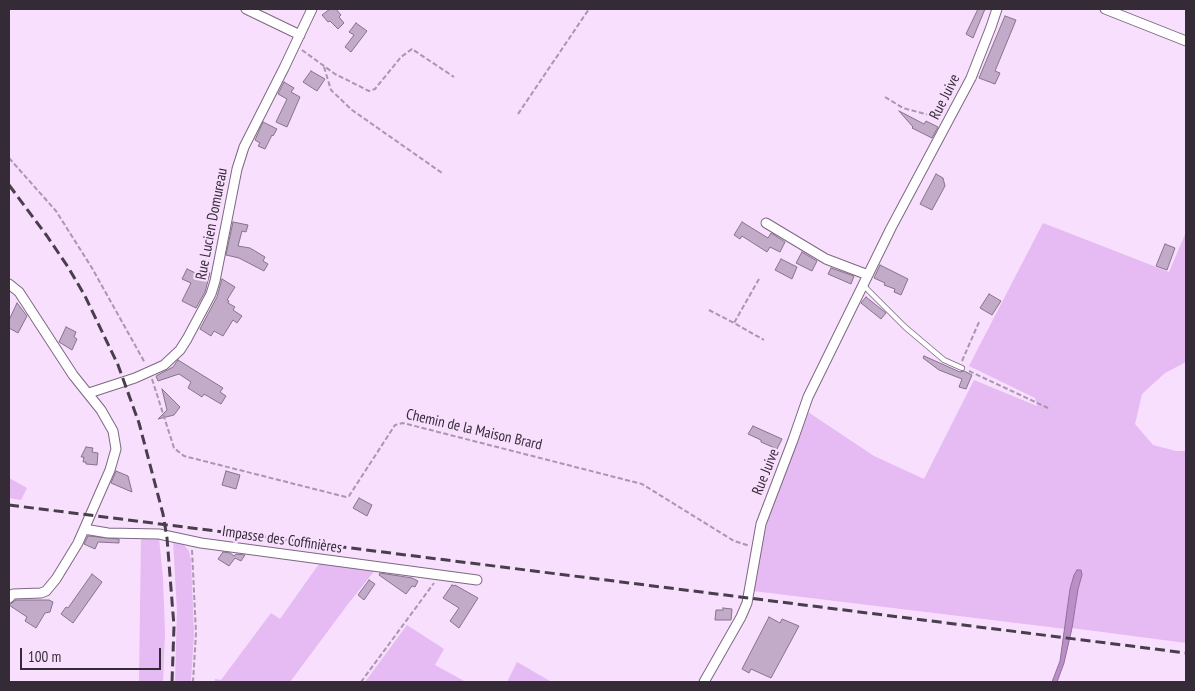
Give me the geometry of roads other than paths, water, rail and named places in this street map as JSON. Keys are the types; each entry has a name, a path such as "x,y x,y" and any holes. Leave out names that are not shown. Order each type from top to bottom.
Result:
{"street":[{"path":"246,9 300,35"},
{"name":"Rue Lucien Domureau","path":"89,393 150,372 164,365 180,350 211,294 216,281 237,169 244,147 312,9"},
{"name":"Rue Juive","path":"704,682 747,603 756,548 766,507 808,397 868,275 971,78 997,9"},
{"path":"1105,9 1186,41"},
{"path":"766,223 826,259 868,275"},
{"path":"9,284 19,292 73,375 89,393 112,431 116,449 110,470 78,543 56,579 46,591 38,594 13,594 9,598"},
{"name":"Impasse des Coffinières","path":"84,529 108,533 159,534 190,541 477,580"}],"lane":[{"path":"863,285 905,327 944,360 960,367"}],"railway":[{"path":"9,185 47,236 85,296 118,365 139,423 163,514 167,538 174,626 172,682"},
{"path":"9,505 1186,653"}]}
